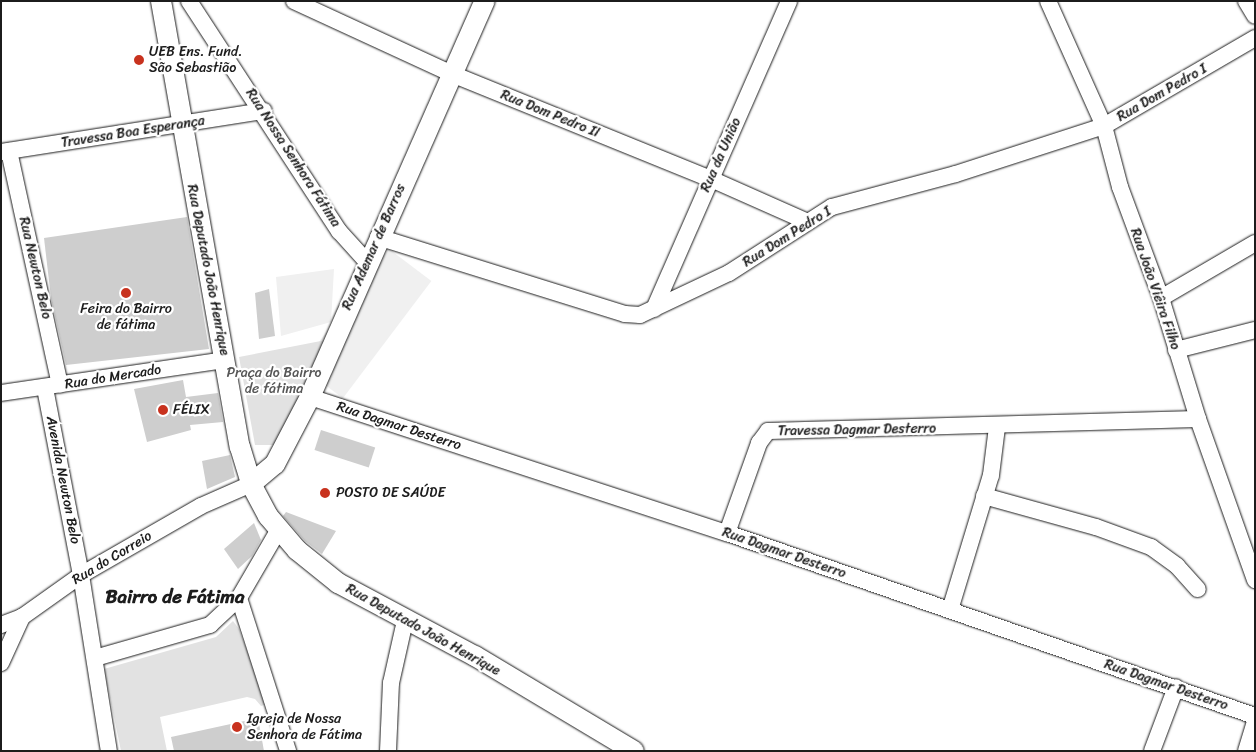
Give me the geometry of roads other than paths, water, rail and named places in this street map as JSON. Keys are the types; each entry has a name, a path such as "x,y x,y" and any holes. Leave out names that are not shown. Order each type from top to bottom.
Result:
{"main road":[{"name":"Rua Deputado João Henrique","path":"161,1 181,126 240,447 251,484 278,530 312,564 338,583 405,621 475,656 634,751"},
{"name":"Rua Ademar de Barros","path":"251,484 275,464 310,397 378,237 485,1"}],"street":[{"name":"Rua Nossa Senhora Fátima","path":"189,1 264,111 339,231 367,262"},
{"name":"Rua Dom Pedro II","path":"294,1 452,74 711,179 808,222"},
{"name":"Rua da União","path":"654,309 789,1"},
{"name":"Rua João Viêira Filho","path":"1048,1 1104,126 1120,187 1161,298 1198,419 1255,580"},
{"path":"1246,1 1255,16"},
{"name":"Rua Dom Pedro I","path":"378,237 625,314 640,316 729,273 832,207 956,174 1104,126 1250,42"},
{"name":"Travessa Boa Esperança","path":"5,152 181,126 264,111"},
{"name":"Rua Newton Belo","path":"5,152 53,386"},
{"path":"1161,298 1255,244"},
{"path":"1176,350 1255,330"},
{"name":"Rua do Mercado","path":"1,393 225,360"},
{"name":"Avenida Newton Belo","path":"53,386 109,751"},
{"name":"Rua Dagmar Desterro","path":"310,397 727,533 1176,687 1255,716"},
{"name":"Travessa Dagmar Desterro","path":"727,533 759,443 768,431 997,427 1198,419"},
{"path":"950,610 984,496 997,427"},
{"name":"Rua do Correio","path":"1,625 22,617 81,575 195,510 251,484"},
{"path":"984,496 1096,527 1151,547 1177,566 1198,589"},
{"path":"95,658 197,630 220,617 239,598 278,530"},
{"path":"239,598 288,751"},
{"path":"1,663 22,617"},
{"path":"388,751 392,683 405,621"},
{"path":"1152,751 1176,687"},
{"path":"1246,751 1255,722"}],"place":[{"name":"UEB Ens. Fund. São Sebastião","path":"139,60"},
{"name":"Feira do Bairro de fátima","path":"126,293"},
{"name":"FÉLIX","path":"163,410"},
{"name":"POSTO DE SAÚDE","path":"325,493"},
{"name":"Igreja de Nossa Senhora de Fátima","path":"237,727"}],"district":[{"name":"Bairro de Fátima","path":"175,597"}],"park label":[{"name":"Praça do Bairro de fátima","path":"274,382"}]}
